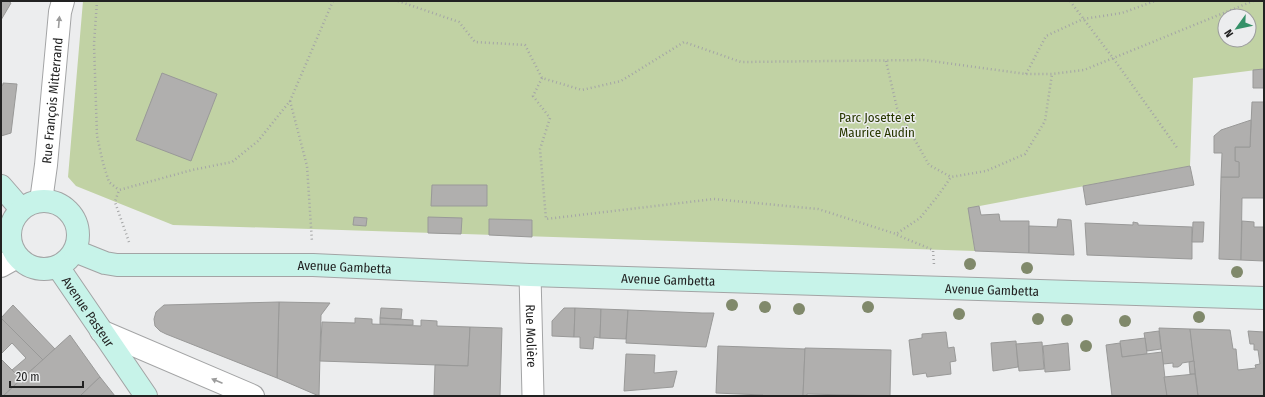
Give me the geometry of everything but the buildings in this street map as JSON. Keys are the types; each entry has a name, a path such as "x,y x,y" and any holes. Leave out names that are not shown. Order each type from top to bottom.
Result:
{"main road":[{"path":"1,186 21,209"},
{"path":"41,200 52,201 62,205 70,212 76,221 79,232 78,243 75,251 67,261 58,267 48,270 37,269 9,261 12,249 10,227 14,217 21,209 31,203 41,200"},
{"name":"Avenue Gambetta","path":"75,251 105,263 137,266 313,265 530,275 1264,298"},
{"name":"Avenue Pasteur","path":"58,267 146,396"}],"street":[{"name":"Rue François Mitterrand","path":"41,200 46,165 60,12 63,1"},
{"name":"Rue Molière","path":"530,275 533,396"},
{"path":"101,332 253,396"}],"path":[{"path":"97,1 94,44 97,136 109,182 119,190"},
{"path":"119,190 192,170 232,162 258,141 290,101 333,1"},
{"path":"398,1 459,22 475,42 525,45 542,78 582,90 621,81 684,42 741,62 924,60 1026,74 1052,74 1084,70 1253,1"},
{"path":"1070,1 1178,149"},
{"path":"1026,74 1046,36 1083,19 1122,13 1155,1"},
{"path":"886,60 898,108 929,165 951,177 986,171 1024,154 1045,121 1052,74"},
{"path":"542,78 533,96 550,118 540,149 546,218 714,199 818,209 896,234 934,250 934,288"},
{"path":"290,101 307,166 313,265"},
{"path":"896,234 920,218 951,177"},
{"path":"119,190 115,202 137,266"}],"green space":[{"name":"Parc Josette et Maurice Audin","path":"83,1 1264,1 1264,69 1193,78 1190,166 969,208 975,251 173,225 76,186 68,177"}]}
